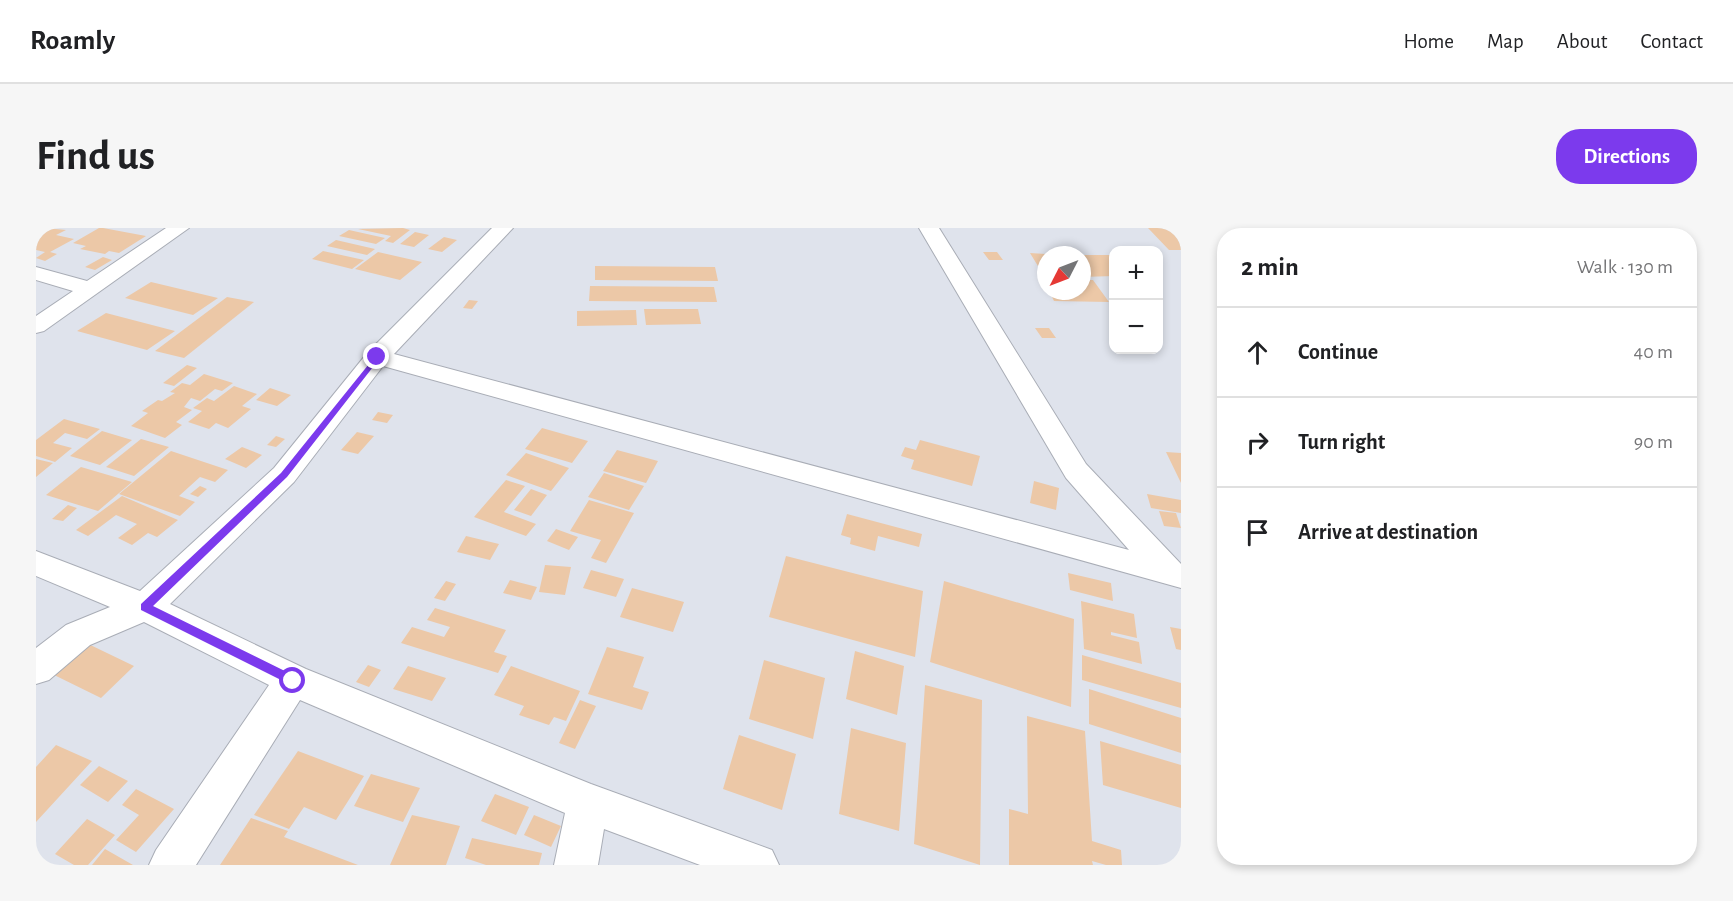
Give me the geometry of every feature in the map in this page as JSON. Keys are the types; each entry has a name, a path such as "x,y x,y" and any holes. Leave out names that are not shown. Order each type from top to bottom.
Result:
{"street":[{"path":"36,326 179,228"},
{"path":"36,669 78,635 145,607 284,475 377,357 503,228"},
{"path":"929,228 1076,471 1174,574"},
{"path":"36,273 90,289"},
{"path":"377,357 1174,574"},
{"path":"36,563 145,607 293,681 588,803 758,865"},
{"path":"171,865 293,681"},
{"path":"576,865 588,803"}],"building":[{"path":"46,228 66,230 56,235 74,239 50,252 57,254 45,261 36,258 45,252 36,250 36,233"},
{"path":"99,228 146,236 119,253 109,251 105,254 80,249 86,246 73,243"},
{"path":"403,228 410,230 393,243 385,241 391,236 358,229"},
{"path":"1148,228 1181,228 1181,250 1169,250"},
{"path":"349,230 385,238 376,244 339,236"},
{"path":"415,232 429,235 414,247 400,244"},
{"path":"444,237 457,240 442,252 428,249"},
{"path":"336,240 375,249 367,255 327,246"},
{"path":"323,251 364,260 352,269 312,259"},
{"path":"378,252 422,262 400,280 355,269"},
{"path":"983,252 997,252 1003,260 989,260"},
{"path":"1030,253 1037,253 1037,264"},
{"path":"1091,255 1109,255 1109,276 1091,277"},
{"path":"103,257 112,260 95,270 85,267"},
{"path":"595,266 715,267 718,281 595,280"},
{"path":"1091,280 1093,280 1109,302 1054,301 1091,300"},
{"path":"151,282 218,298 193,315 125,298"},
{"path":"590,286 714,287 717,302 589,301"},
{"path":"227,297 254,302 184,358 155,351"},
{"path":"469,300 478,301 472,309 463,308"},
{"path":"644,309 698,309 701,324 646,325"},
{"path":"636,310 637,325 577,326 577,311"},
{"path":"106,313 175,331 147,350 77,331"},
{"path":"1035,328 1049,328 1056,338 1042,338"},
{"path":"187,365 197,368 174,386 163,383"},
{"path":"204,374 233,383 222,391 215,389 200,401 191,398 184,407 192,410 176,422 182,425 165,438 131,426 148,413 142,411 158,400 162,401 175,393 170,392 182,383 190,385"},
{"path":"234,386 257,394 242,406 251,409 228,428 216,423 209,429 188,422 202,411 193,408 207,398 214,401"},
{"path":"270,388 291,395 277,406 256,400"},
{"path":"378,412 393,415 387,423 372,420"},
{"path":"64,419 100,429 87,439 65,433 53,443 72,448 55,462 36,456 36,440"},
{"path":"542,428 588,441 572,463 525,449"},
{"path":"102,431 132,440 100,465 70,456"},
{"path":"357,432 374,436 358,454 341,450"},
{"path":"276,436 285,439 276,447 267,445"},
{"path":"141,439 169,447 134,476 106,467"},
{"path":"920,440 980,456 972,486 911,469 914,460 901,456 905,447 916,450"},
{"path":"242,447 262,455 246,468 225,459"},
{"path":"617,450 658,461 646,483 603,471"},
{"path":"171,451 228,470 215,482 200,477 179,496 195,502 180,516 119,494"},
{"path":"1166,452 1181,453 1181,483"},
{"path":"526,453 569,468 551,491 506,475"},
{"path":"36,459 53,463 36,477"},
{"path":"81,467 132,482 98,511 46,495"},
{"path":"604,473 644,486 629,510 588,497"},
{"path":"506,480 525,486 504,512 536,524 526,536 474,517"},
{"path":"1034,481 1059,488 1056,510 1030,503"},
{"path":"200,486 207,489 198,497 190,494"},
{"path":"531,489 547,495 531,516 514,510"},
{"path":"1147,494 1181,500 1181,513 1151,508"},
{"path":"122,496 178,520 157,537 148,533 132,545 118,538 137,524 116,515 88,536 76,530"},
{"path":"589,500 634,513 606,563 591,558 601,540 570,531"},
{"path":"68,505 77,508 63,521 52,519"},
{"path":"1159,511 1176,513 1181,528 1164,526"},
{"path":"847,514 922,534 919,547 878,536 875,551 850,544 851,538 841,535"},
{"path":"556,529 578,537 569,550 547,541"},
{"path":"466,536 499,544 490,560 457,552"},
{"path":"786,556 923,591 915,657 769,617"},
{"path":"545,565 571,567 565,595 539,592"},
{"path":"591,570 624,579 616,597 583,588"},
{"path":"1068,573 1111,583 1113,601 1070,590"},
{"path":"510,580 537,587 531,600 503,593"},
{"path":"446,581 456,584 445,601 434,598"},
{"path":"944,581 1074,619 1071,707 930,662"},
{"path":"632,588 684,602 673,632 620,617"},
{"path":"1081,601 1134,614 1137,638 1111,632 1111,635 1139,642 1142,664 1084,649"},
{"path":"435,608 506,630 494,652 507,656 498,673 401,643 412,627 444,637 450,627 427,620"},
{"path":"1170,627 1181,629 1181,650 1176,649"},
{"path":"80,640 134,666 101,698 46,671"},
{"path":"607,647 644,657 633,687 649,692 642,710 588,694"},
{"path":"855,651 904,666 897,715 846,699"},
{"path":"1082,655 1181,683 1181,708 1082,680"},
{"path":"764,660 825,678 813,739 749,719"},
{"path":"368,665 381,670 369,687 356,682"},
{"path":"408,666 446,678 432,701 393,689"},
{"path":"511,666 580,691 566,721 554,717 549,725 519,715 524,706 494,695"},
{"path":"925,685 982,700 980,865 914,844"},
{"path":"1089,689 1181,718 1181,753 1089,724"},
{"path":"580,700 596,706 575,749 559,743"},
{"path":"1027,716 1085,731 1092,841 1121,850 1122,865 1106,865 1092,861 1093,865 1009,865 1009,809 1028,814"},
{"path":"851,728 906,743 899,831 839,814"},
{"path":"739,735 796,754 782,810 723,789"},
{"path":"1100,741 1181,765 1181,808 1103,785"},
{"path":"56,745 92,761 36,822 36,767"},
{"path":"298,751 364,776 336,820 304,807 289,829 254,815"},
{"path":"99,766 128,781 108,802 80,785"},
{"path":"371,774 420,788 403,822 354,806"},
{"path":"136,789 174,809 136,852 116,840 139,815 122,805"},
{"path":"495,794 529,807 516,835 481,821"},
{"path":"412,815 460,826 446,865 390,865"},
{"path":"534,815 561,826 551,847 524,835"},
{"path":"251,818 288,831 284,837 358,865 220,865"},
{"path":"87,819 115,835 88,865 74,865 55,854"},
{"path":"472,838 542,853 539,865 486,865 465,858"},
{"path":"105,849 133,865 92,865"}],"route":[{"path":"293,681 145,607 284,475 377,357"}]}
